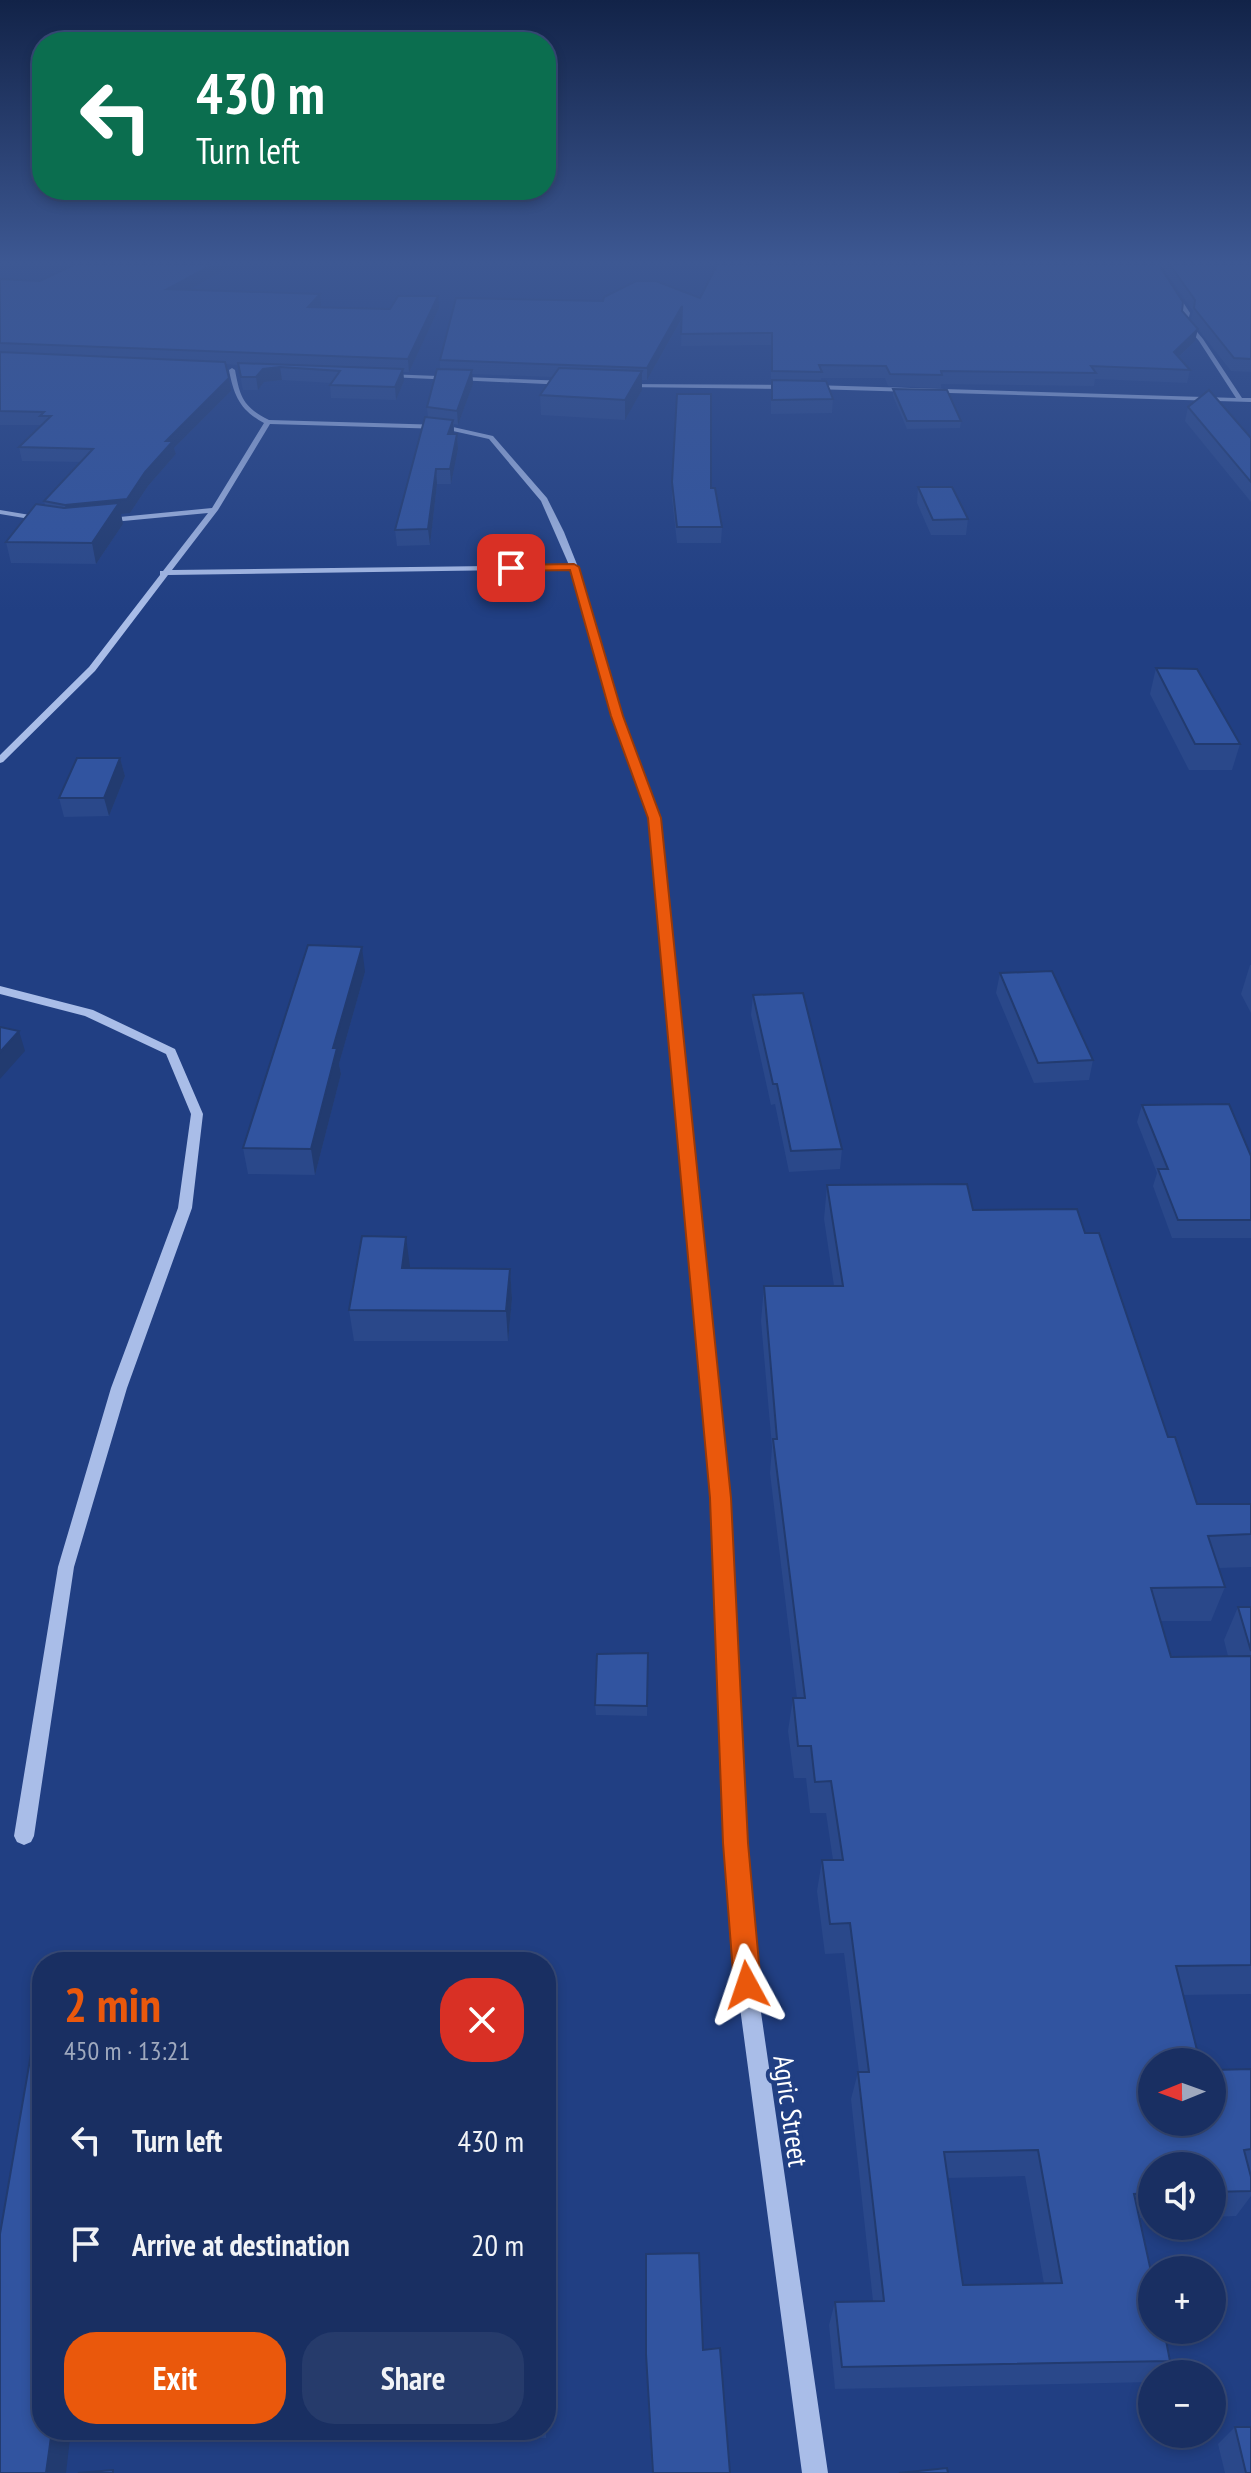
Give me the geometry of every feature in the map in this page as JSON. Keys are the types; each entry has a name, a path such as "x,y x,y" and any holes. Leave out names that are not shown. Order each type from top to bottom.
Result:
{"street":[{"path":"0,760 92,669 214,510 268,422 248,412 237,399 234,380"},
{"path":"507,380 570,383"},
{"path":"1228,380 1240,399"},
{"path":"618,384 794,387"},
{"path":"808,387 1251,400"},
{"name":"Agric Street","path":"268,422 444,427 491,437 544,500 574,567 617,716 654,818 721,1498 736,1843 747,1985 815,2473"},
{"path":"97,521 214,510"},
{"path":"0,512 54,522"},
{"path":"163,573 574,567"},
{"path":"0,990 89,1013 171,1052 197,1114 185,1208 119,1388 66,1567 24,1836"}],"building":[{"path":"0,380 227,380 166,441 173,441 145,472 127,499 65,505 44,501 93,449 19,447 51,416 40,416 44,412 0,411"},
{"path":"333,380 398,380 395,387 330,385"},
{"path":"434,380 468,380 457,411 427,407"},
{"path":"550,380 636,380 625,400 540,395"},
{"path":"772,380 826,381 833,399 772,400"},
{"path":"893,389 947,390 961,421 907,421"},
{"path":"1209,390 1251,438 1251,482 1188,407"},
{"path":"677,394 711,394 711,488 715,488 722,527 677,527 672,482"},
{"path":"425,417 453,420 448,434 457,434 450,469 436,469 428,529 395,530"},
{"path":"918,487 952,487 968,519 933,520"},
{"path":"119,503 92,543 6,542 36,504 64,508"},
{"path":"1156,668 1197,669 1240,744 1195,744"},
{"path":"77,758 120,758 104,798 59,798"},
{"path":"308,945 362,947 333,1048 337,1048 311,1149 243,1148"},
{"path":"1052,971 1093,1060 1038,1063 1000,973"},
{"path":"803,993 842,1149 791,1151 777,1084 773,1084 753,995"},
{"path":"0,1027 19,1031 0,1052"},
{"path":"1229,1104 1251,1156 1251,1220 1178,1220 1158,1169 1168,1169 1142,1105"},
{"path":"967,1184 973,1210 1077,1209 1085,1233 1099,1233 1168,1437 1175,1437 1197,1504 1251,1504 1251,1534 1208,1536 1225,1587 1151,1588 1171,1657 1251,1656 1251,1965 1176,1966 1196,2048 1138,2048 1138,2136 1226,2136 1226,2070 1251,2069 1251,2149 1244,2150 1251,2191 1226,2192 1226,2152 1138,2152 1138,2194 1134,2194 1138,2212 1138,2240 1144,2240 1148,2256 1138,2256 1138,2344 1167,2344 1170,2360 842,2367 835,2302 884,2301 858,2072 869,2072 850,1923 830,1924 822,1860 843,1860 831,1781 815,1782 811,1746 798,1746 793,1698 805,1698 773,1439 777,1439 764,1286 843,1286 827,1185","holes":["1038,2150 1062,2283 963,2285 944,2152"]},
{"path":"362,1236 406,1237 402,1268 510,1269 506,1311 349,1310"},
{"path":"1238,1607 1251,1607 1251,1651"},
{"path":"648,1653 647,1706 595,1705 597,1654"},
{"path":"32,2048 32,2440 51,2440 46,2473 0,2473 0,2234"},
{"path":"699,2253 703,2350 720,2348 730,2473 653,2473 646,2354 646,2254"},
{"path":"1235,2427 1251,2427 1251,2473 1246,2473"},
{"path":"947,2468 948,2473 899,2473"},
{"path":"113,2470 113,2473 78,2473"}],"route":[{"path":"511,568 574,567 617,716 654,818 721,1498 736,1843 747,1985"}]}
